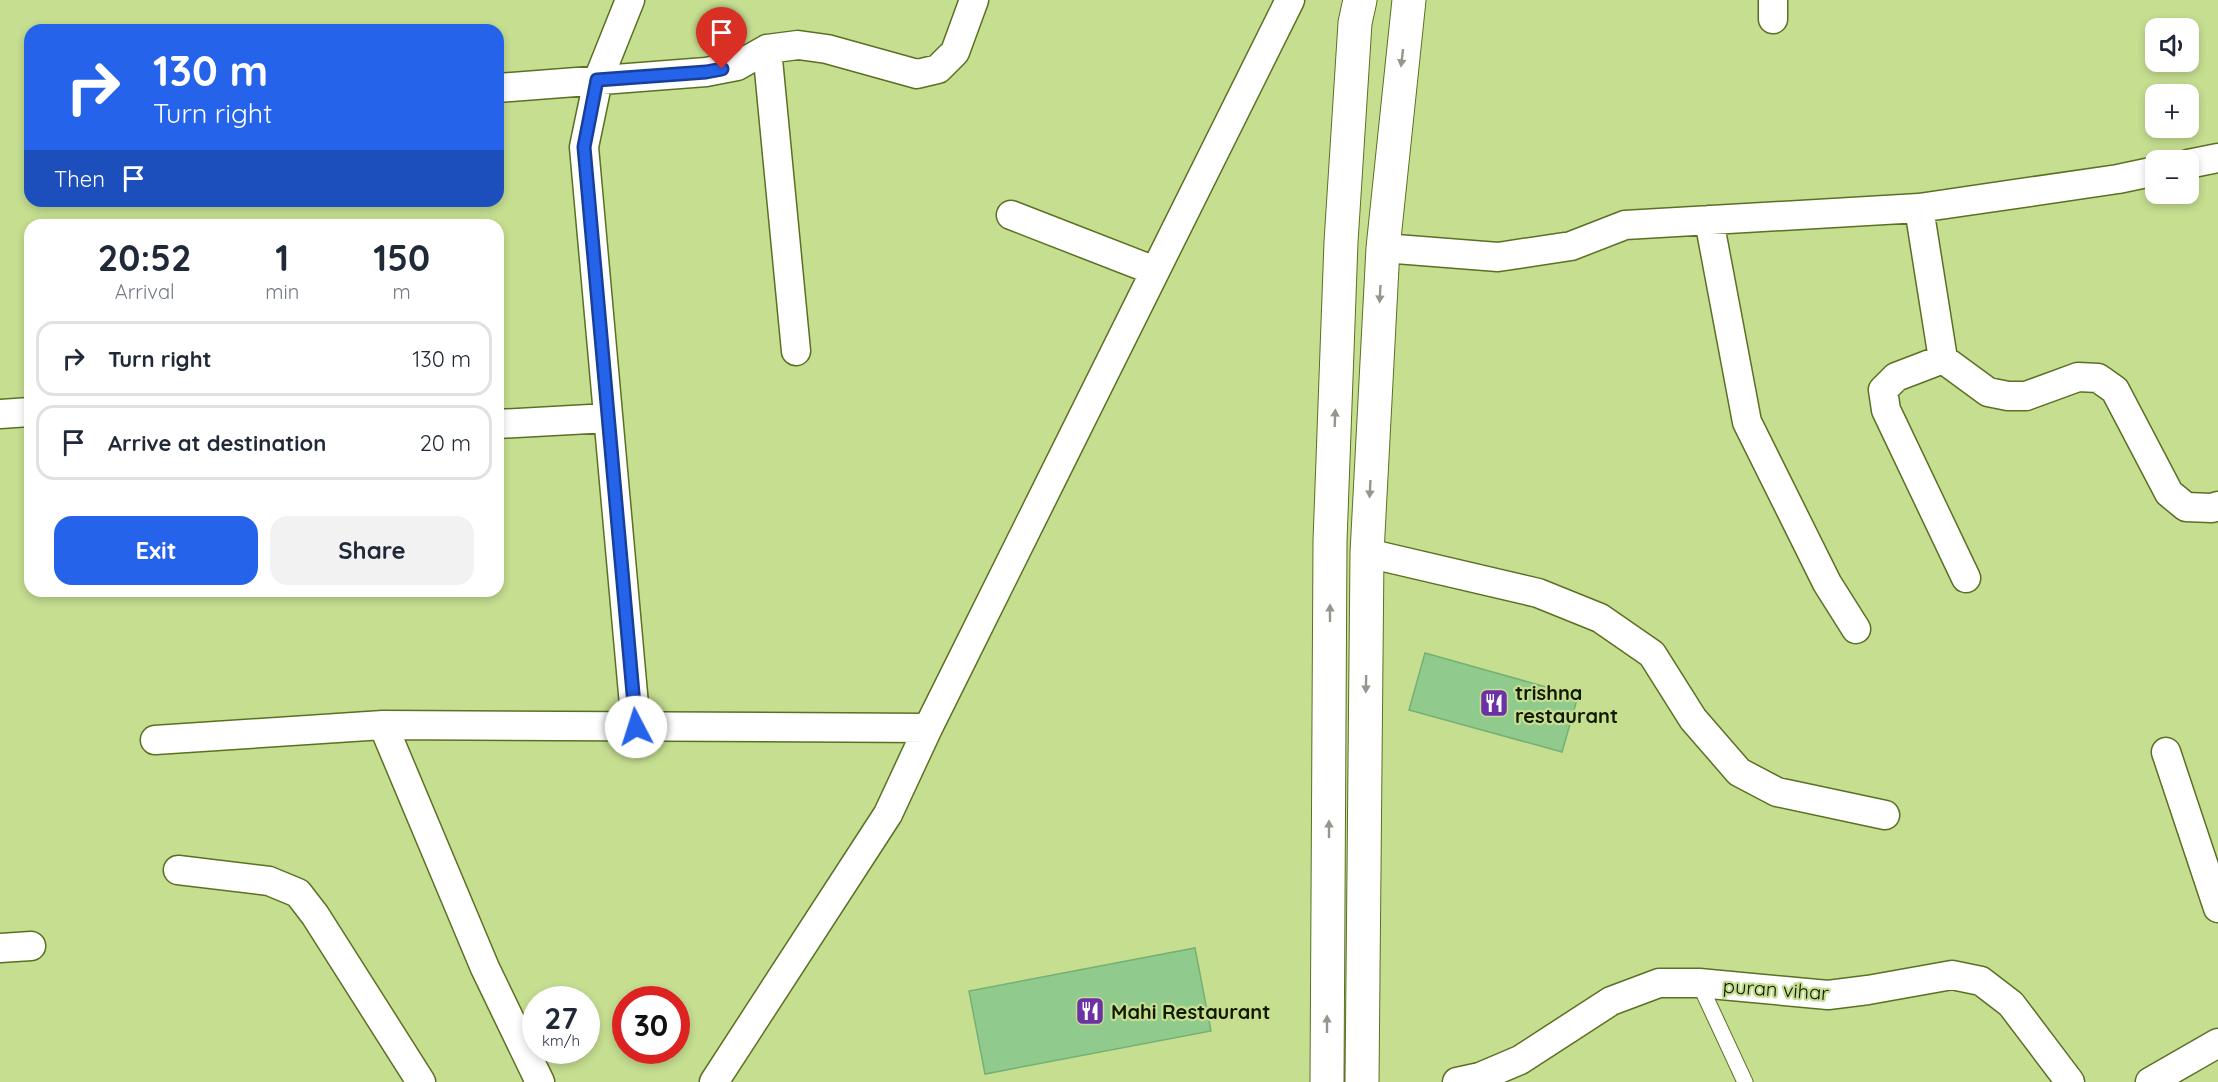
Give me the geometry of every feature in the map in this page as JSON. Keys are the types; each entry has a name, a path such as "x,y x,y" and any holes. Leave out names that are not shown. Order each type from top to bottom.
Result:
{"main road":[{"path":"1327,1082 1330,541 1341,242 1355,23 1360,0"},
{"path":"1362,1082 1367,553 1383,248 1409,0"}],"street":[{"path":"630,0 597,80 584,147 636,727"},
{"path":"504,88 706,72 737,66 767,49 798,45 827,49 917,74 938,69 955,52 974,0"},
{"path":"714,1082 888,814 928,728 1290,0"},
{"path":"767,49 796,351"},
{"path":"2199,162 2218,158"},
{"path":"1383,248 1498,258 1571,246 1625,225 1919,208 2145,173"},
{"path":"1919,208 1943,359 1988,392 2008,396 2026,396 2078,377 2098,378 2115,390 2169,493 2186,507 2212,508 2218,506"},
{"path":"1011,215 1155,271"},
{"path":"1709,220 1747,422 1827,583 1856,628"},
{"path":"1943,359 1896,377 1883,390 1886,410 1966,578"},
{"path":"0,414 24,412"},
{"path":"504,424 608,418"},
{"path":"1367,553 1538,593 1600,618 1652,654 1693,719 1739,772 1777,792 1885,815"},
{"path":"155,740 383,725 928,728"},
{"path":"383,725 485,968 540,1082"},
{"path":"2166,752 2218,908"},
{"path":"178,870 269,880 298,893 315,915 421,1082"},
{"path":"0,948 30,946"},
{"name":"puran vihar","path":"1457,1082 1480,1077 1520,1060 1611,1001 1659,983 1699,983 1828,995 1952,975 1981,981 2011,1004 2070,1082"},
{"path":"2150,1082 2218,1043"}],"lane":[{"path":"1699,983 1745,1082"}],"building":[{"name":"trishna restaurant","path":"1425,653 1578,696 1562,752 1409,710"},
{"name":"Mahi Restaurant","path":"1195,948 1211,1031 985,1074 969,991"}],"place":[{"name":"trishna restaurant","path":"1494,703"},
{"name":"Mahi Restaurant","path":"1090,1011"}],"route":[{"path":"636,727 584,147 597,80 722,69"}]}
